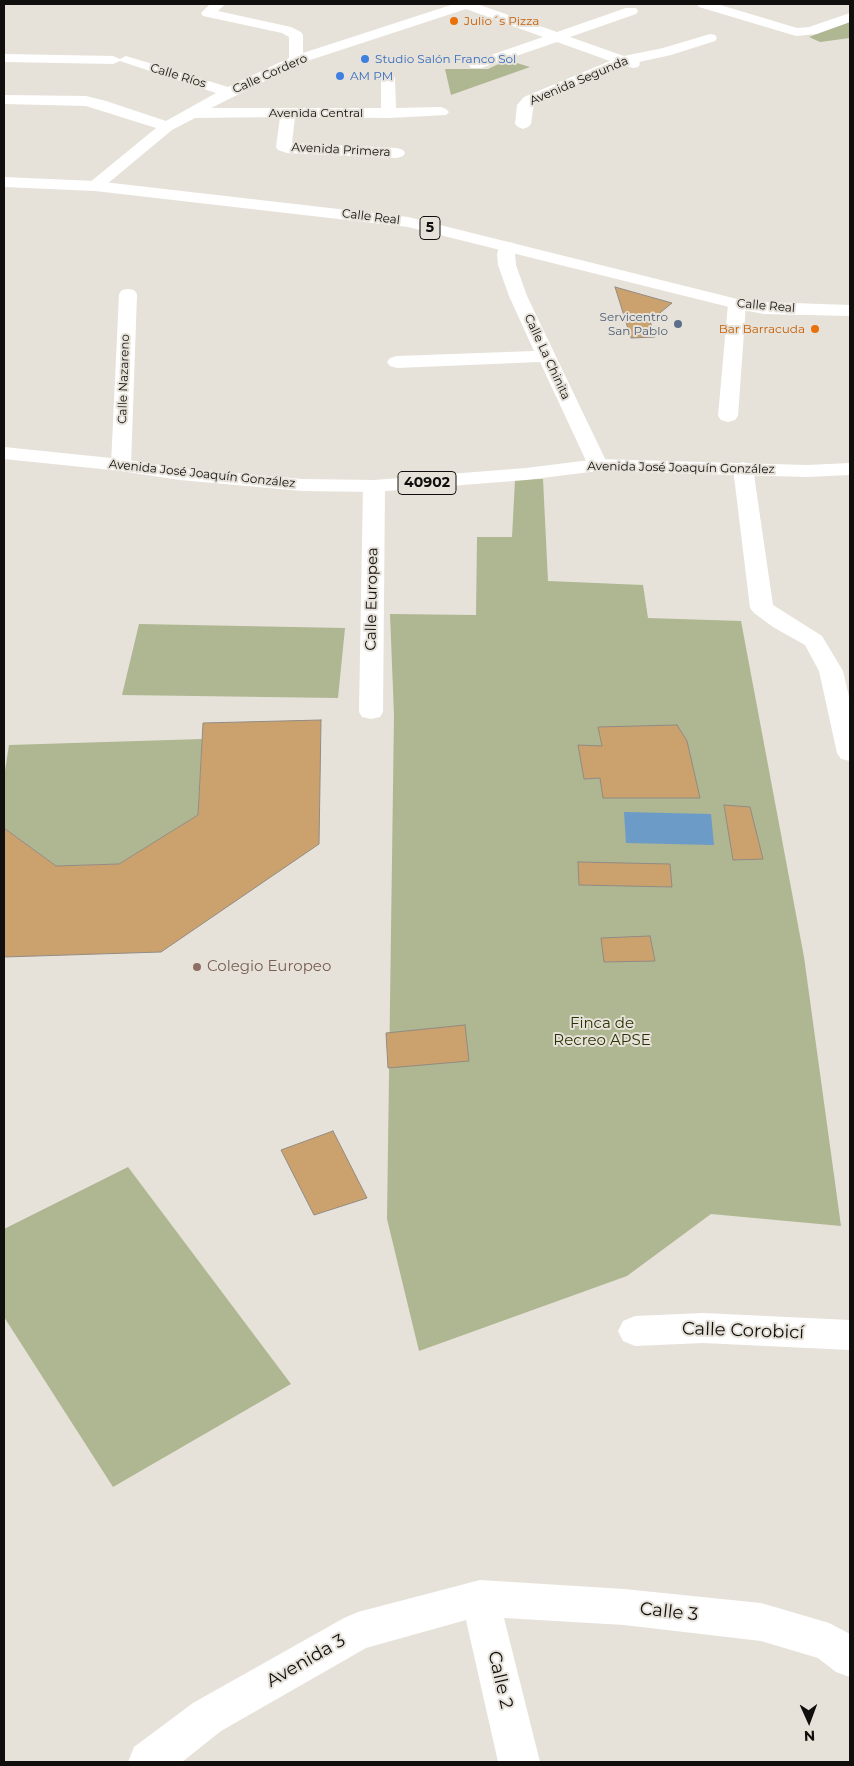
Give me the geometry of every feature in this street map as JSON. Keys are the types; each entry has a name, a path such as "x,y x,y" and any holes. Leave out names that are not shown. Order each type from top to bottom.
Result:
{"street":[{"path":"218,4 208,13 286,30 296,35 296,60"},
{"path":"466,4 558,35 646,68"},
{"name":"Calle Cordero","path":"95,186 168,127 229,92 296,60 466,4"},
{"path":"704,4 790,31 811,31 850,17"},
{"path":"733,13 756,4"},
{"path":"476,65 630,11"},
{"name":"Avenida Segunda","path":"523,124 525,105 529,100 624,60 666,52 710,38"},
{"name":"Calle Ríos","path":"4,58 120,60 229,92"},
{"path":"388,78 389,113"},
{"path":"4,100 102,104 168,127"},
{"name":"Avenida Central","path":"192,113 441,112"},
{"name":"Avenida Primera","path":"288,114 284,147 292,149 398,153"},
{"name":"Calle Real","path":"4,182 95,186 257,203 408,222 679,292 737,304 764,308 850,311"},
{"name":"Calle La Chinita","path":"508,247 506,254 510,278 598,465"},
{"name":"Calle Nazareno","path":"121,465 128,294"},
{"path":"728,416 737,304"},
{"path":"397,362 546,356"},
{"name":"Avenida José Joaquín González","path":"4,453 121,465 180,474 292,484 374,486 526,474 598,465 850,470"},
{"path":"742,468 762,608 781,622 814,641 831,671 850,753"},
{"name":"Calle Europea","path":"371,712 374,486"},
{"name":"Calle Corobicí","path":"635,1331 703,1328 850,1335"},
{"name":"Calle 3","path":"480,1598 624,1607 761,1622 828,1642 850,1658"},
{"name":"Avenida 3","path":"149,1762 207,1717 358,1631 480,1598"},
{"name":"Calle 2","path":"480,1598 519,1762"}],"green space":[{"path":"850,22 850,38 820,42 809,37"},
{"path":"507,60 530,67 451,95 445,69 488,69"},
{"name":"Finca de Recreo APSE","path":"543,479 548,581 643,585 648,618 741,621 804,957 841,1226 711,1214 627,1276 419,1351 387,1219 394,715 390,614 476,615 477,537 512,537 515,480"},
{"path":"139,624 345,628 338,698 122,695"},
{"path":"202,739 198,815 119,864 56,866 4,828 4,777 9,745"},
{"path":"128,1167 291,1384 113,1487 4,1317 4,1229"}],"water":[{"path":"624,812 711,814 714,845 626,843"}],"building":[{"path":"615,287 672,303 650,321 655,337 631,338"},
{"path":"321,720 319,844 161,952 4,957 4,828 56,866 119,864 198,815 203,723"},
{"path":"677,725 687,741 700,798 603,798 600,778 584,779 578,745 602,746 598,727"},
{"path":"724,805 750,807 763,859 733,860"},
{"path":"578,862 670,864 672,887 579,885"},
{"path":"650,936 655,961 604,962 601,938"},
{"path":"465,1025 469,1061 388,1068 386,1033"},
{"path":"333,1131 367,1198 314,1215 281,1150"}],"place":[{"name":"Julio´s Pizza","path":"454,21"},
{"name":"Studio Salón Franco Sol","path":"365,59"},
{"name":"AM PM","path":"340,76"},
{"name":"Servicentro San Pablo","path":"678,324"},
{"name":"Bar Barracuda","path":"815,329"},
{"name":"Colegio Europeo","path":"197,967"}]}
